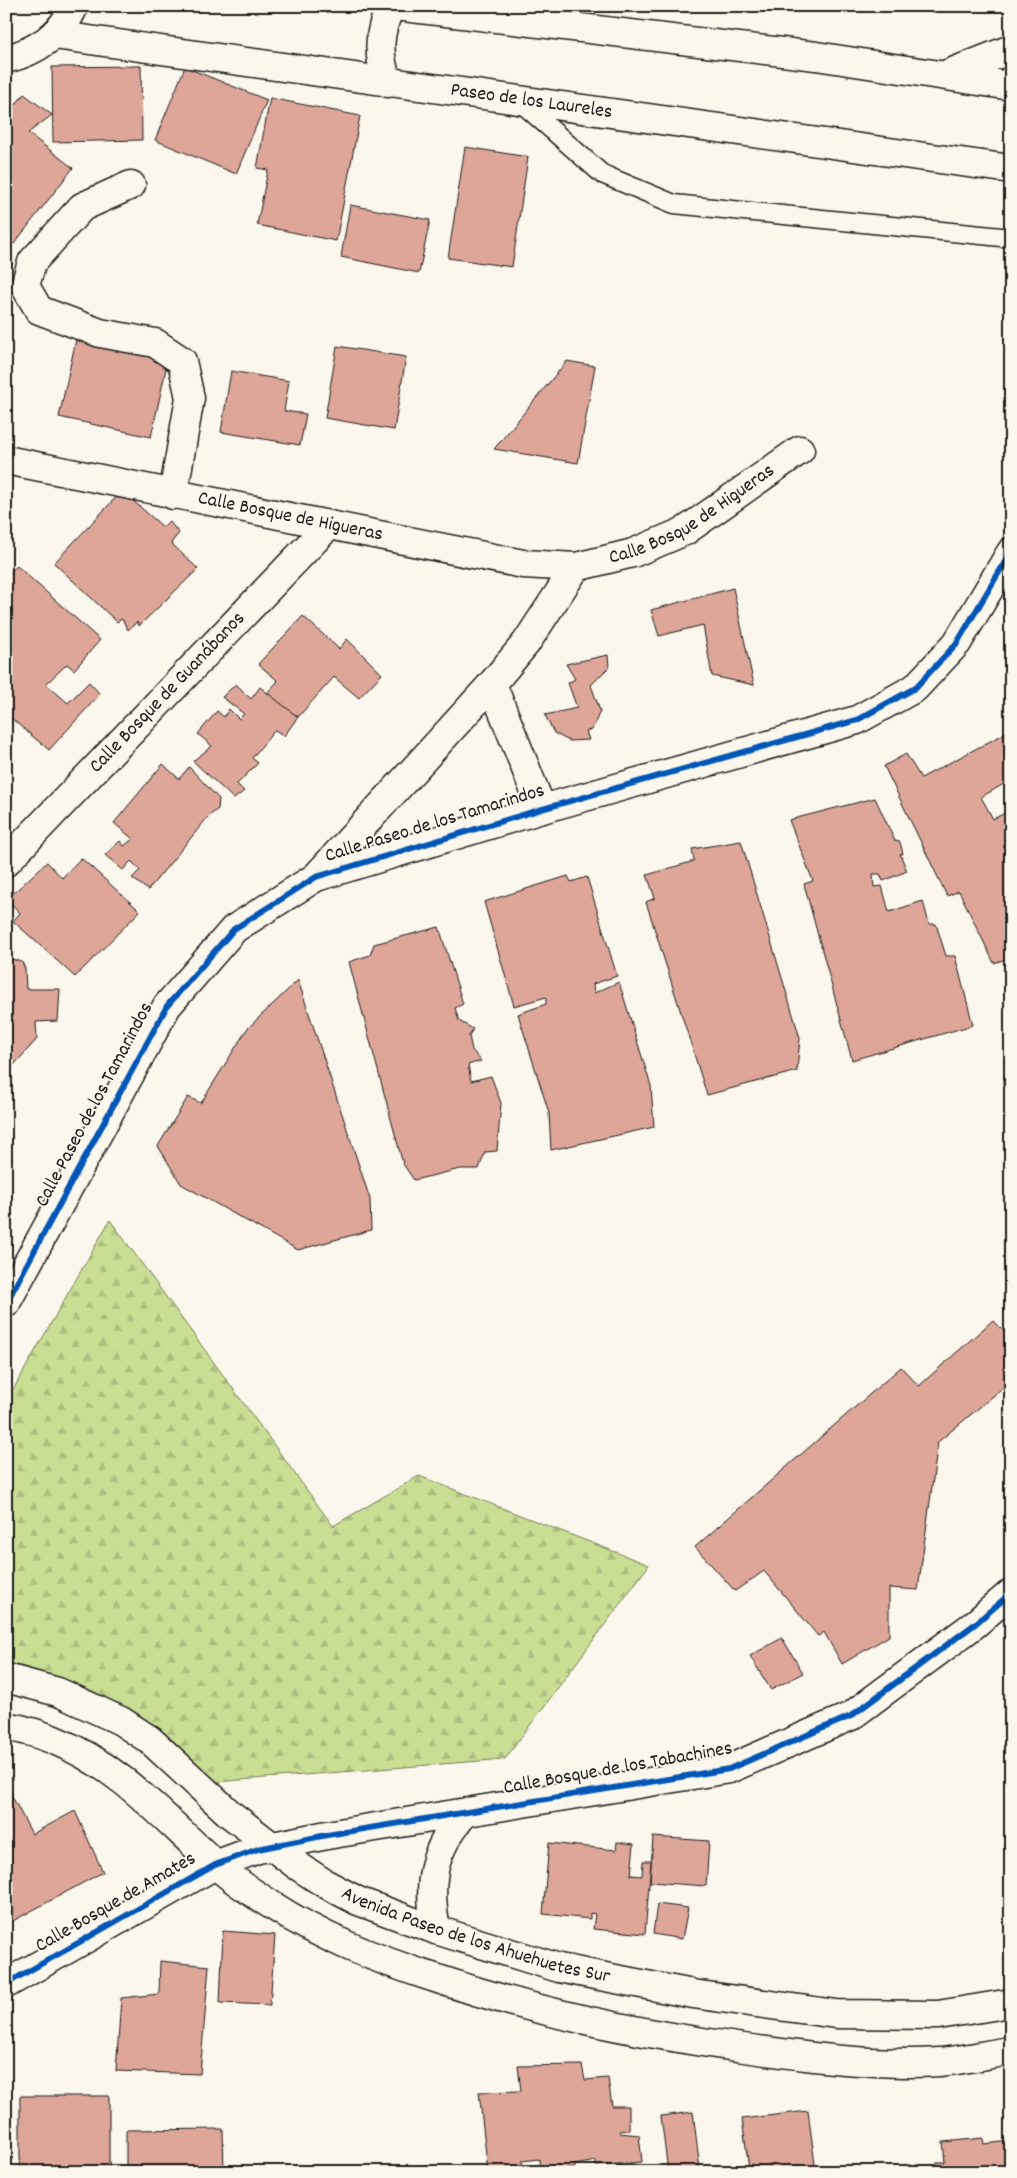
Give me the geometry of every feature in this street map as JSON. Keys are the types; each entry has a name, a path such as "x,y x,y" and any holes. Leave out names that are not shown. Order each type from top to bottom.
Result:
{"street":[{"path":"6,59 28,54 54,35 74,6"},
{"path":"388,83 382,68 380,36 391,6"},
{"path":"395,6 816,56 1011,86"},
{"name":"Paseo de los Laureles","path":"54,35 1011,169"},
{"path":"945,75 1011,48"},
{"path":"131,185 82,207 32,262 25,286 39,310 100,333 155,343 182,361 190,398 172,495"},
{"name":"Calle Bosque de Higueras","path":"6,460 172,495 523,564 576,567 633,553 685,531 800,450"},
{"name":"Calle Bosque de Guanábanos","path":"6,862 329,526"},
{"name":"Calle Paseo de los Tamarindos","path":"6,1304 167,1006 234,929 316,877 542,808 856,720 915,688 957,643 1011,552"},
{"path":"316,877 492,684 526,643 576,567"},
{"path":"492,684 542,808"},
{"name":"Calle Bosque de los Tabachines","path":"215,1865 236,1856 271,1846 729,1769 851,1716 975,1624 1011,1593"},
{"name":"Avenida Paseo de los Ahuehuetes Sur","path":"6,1678 58,1692 121,1721 150,1740 230,1814 271,1846 324,1883 358,1901 436,1930 560,1968 693,1994 836,2014 938,2015 1011,2003"},
{"path":"6,1726 43,1736 97,1761 146,1798 215,1865 301,1924 338,1943 378,1959 461,1987 548,2013 686,2040 834,2060 941,2062 1011,2050"},
{"path":"436,1930 431,1906 430,1884 435,1862 452,1828 465,1813"},
{"name":"Calle Bosque de Amates","path":"6,1984 215,1865"}],"lane":[{"path":"517,100 602,174 674,204 1011,238"}],"green space":[{"path":"110,1220 333,1526 419,1476 649,1565 505,1759 215,1782 160,1732 130,1711 97,1693 75,1684 6,1662 6,1402"}],"building":[{"path":"141,66 142,140 53,142 52,67"},
{"path":"185,67 267,100 236,174 155,140"},
{"path":"24,94 52,115 28,133 73,168 14,244 6,238 6,117"},
{"path":"270,98 360,116 336,241 257,225 268,170 257,168"},
{"path":"465,147 528,157 512,267 448,258"},
{"path":"350,205 430,220 419,273 341,257"},
{"path":"77,335 169,355 151,437 59,417"},
{"path":"337,346 406,357 394,430 325,418"},
{"path":"567,361 595,366 578,463 494,449"},
{"path":"231,371 289,381 284,411 306,414 300,445 221,432"},
{"path":"122,491 163,527 169,521 179,533 171,543 198,569 139,626 137,622 128,630 122,619 117,622 54,563"},
{"path":"17,566 100,640 74,670 67,664 46,684 68,703 89,682 100,694 49,750 6,714 6,576"},
{"path":"733,588 754,685 712,676 703,625 659,636 651,610"},
{"path":"303,616 339,649 347,639 382,674 359,698 334,677 298,717 267,693 278,681 258,664"},
{"path":"608,655 609,667 591,685 600,711 592,730 586,731 589,740 569,741 554,733 545,715 577,708 568,683 575,679 566,664"},
{"path":"236,684 251,699 260,687 298,717 284,736 275,730 252,758 258,763 237,784 244,791 234,799 193,761 212,746 198,734 217,711 224,717 229,709 239,719 244,714 222,697"},
{"path":"1011,730 1011,780 981,797 993,819 1011,810 1011,957 994,963 959,891 947,896 884,766 906,754 921,778"},
{"path":"163,764 179,779 189,767 219,799 218,809 208,817 148,890 132,878 140,870 131,861 123,870 105,855 120,841 124,846 133,839 114,823"},
{"path":"875,798 895,841 900,842 903,854 900,854 907,871 883,881 880,874 873,874 874,887 882,886 889,912 923,901 929,924 936,924 946,956 955,956 973,1025 852,1060 804,884 813,881 789,820"},
{"path":"741,841 800,1038 797,1071 707,1095 646,902 655,898 647,875 694,861 692,849"},
{"path":"81,858 140,911 75,977 13,921 20,913 7,899 47,862 62,878"},
{"path":"568,876 571,882 587,877 617,976 593,984 594,993 619,982 651,1086 654,1127 551,1150 549,1113 518,1014 546,1004 546,997 514,1006 484,902"},
{"path":"439,927 463,1004 455,1008 459,1021 473,1029 469,1036 472,1050 481,1061 468,1065 471,1081 491,1076 501,1103 497,1151 485,1152 479,1169 460,1169 414,1180 403,1164 349,962 370,955 374,944"},
{"path":"9,958 22,962 25,969 26,989 60,989 58,1021 36,1022 37,1039 6,1074 6,959"},
{"path":"298,980 370,1199 371,1230 298,1250 181,1184 158,1146 188,1097 201,1103 247,1029"},
{"path":"993,1320 1011,1338 1011,1381 938,1442 918,1590 889,1588 889,1636 842,1664 824,1632 818,1636 764,1571 735,1591 695,1547 901,1367 919,1386"},
{"path":"782,1638 803,1673 771,1690 750,1656"},
{"path":"6,1785 32,1834 75,1811 103,1872 11,1922 6,1913"},
{"path":"653,1837 709,1841 706,1886 650,1882"},
{"path":"617,1842 634,1844 631,1875 642,1876 643,1861 651,1861 645,1934 593,1929 595,1914 590,1913 590,1919 543,1914 549,1843 616,1850"},
{"path":"657,1904 688,1908 682,1939 653,1934"},
{"path":"223,1931 275,1935 270,2005 220,2003"},
{"path":"160,1961 209,1966 200,2074 116,2071 121,1998 159,1994"},
{"path":"582,2065 585,2080 608,2078 612,2106 629,2106 629,2130 619,2131 620,2133 639,2135 642,2162 596,2166 596,2161 575,2165 575,2168 540,2172 539,2159 522,2161 524,2172 488,2172 479,2092 521,2091 518,2066"},
{"path":"20,2096 109,2096 109,2172 20,2172"},
{"path":"808,2111 816,2172 734,2172 734,2169 749,2168 742,2119"},
{"path":"693,2112 700,2169 718,2167 718,2172 668,2172 661,2116"},
{"path":"223,2129 224,2172 126,2172 126,2130"},
{"path":"983,2138 984,2144 1011,2141 1011,2172 938,2172 937,2162 945,2162 943,2142"}],"cycle path":[{"path":"6,1303 167,1006 234,929 316,877 542,809 857,720 915,688 957,643 1011,552"},
{"path":"6,1984 215,1865 258,1849 327,1835 729,1769 851,1716 975,1624 1011,1593"}]}
